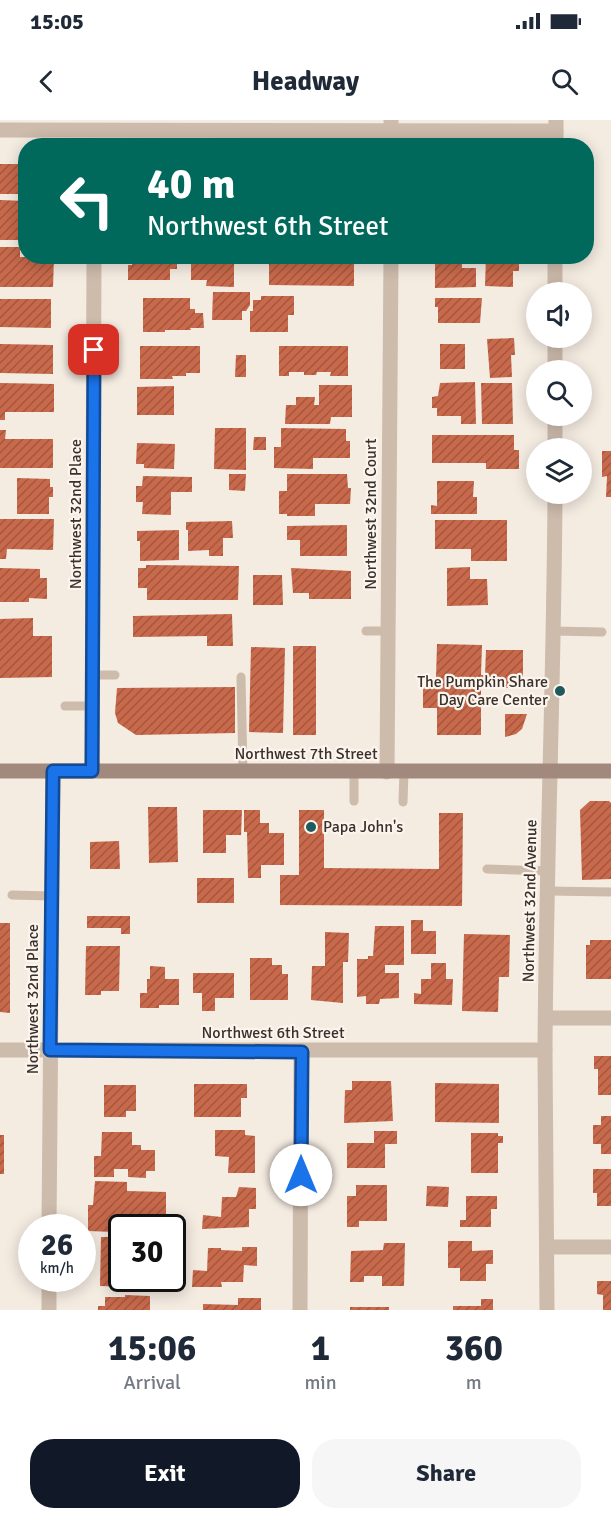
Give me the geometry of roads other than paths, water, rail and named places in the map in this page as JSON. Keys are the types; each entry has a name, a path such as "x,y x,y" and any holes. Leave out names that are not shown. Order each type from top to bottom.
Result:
{"main road":[{"name":"Northwest 7th Street","path":"0,771 611,771"}],"street":[{"path":"0,130 556,132"},
{"name":"Northwest 32nd Place","path":"92,771 94,264"},
{"name":"Northwest 32nd Court","path":"387,772 391,264"},
{"path":"555,264 555,282"},
{"name":"Northwest 32nd Avenue","path":"547,1310 545,1050 555,504"},
{"name":"Northwest 32nd Place","path":"49,1214 53,771"},
{"path":"546,1018 611,1018"},
{"name":"Northwest 6th Street","path":"0,1050 302,1052 545,1050"},
{"path":"300,1310 302,1052"},
{"path":"547,1247 611,1247"},
{"path":"49,1292 49,1310"}],"lane":[{"path":"366,631 389,631"},
{"path":"554,631 602,632"},
{"path":"93,675 115,675"},
{"path":"241,677 243,772"},
{"path":"65,706 93,706"},
{"path":"354,772 354,801"},
{"path":"404,772 404,802"},
{"path":"487,869 548,871"},
{"path":"548,891 611,892"},
{"path":"12,895 51,896"}],"place":[{"name":"The Pumpkin Share Day Care Center","path":"560,691"},
{"name":"Papa John's","path":"311,827"}]}
